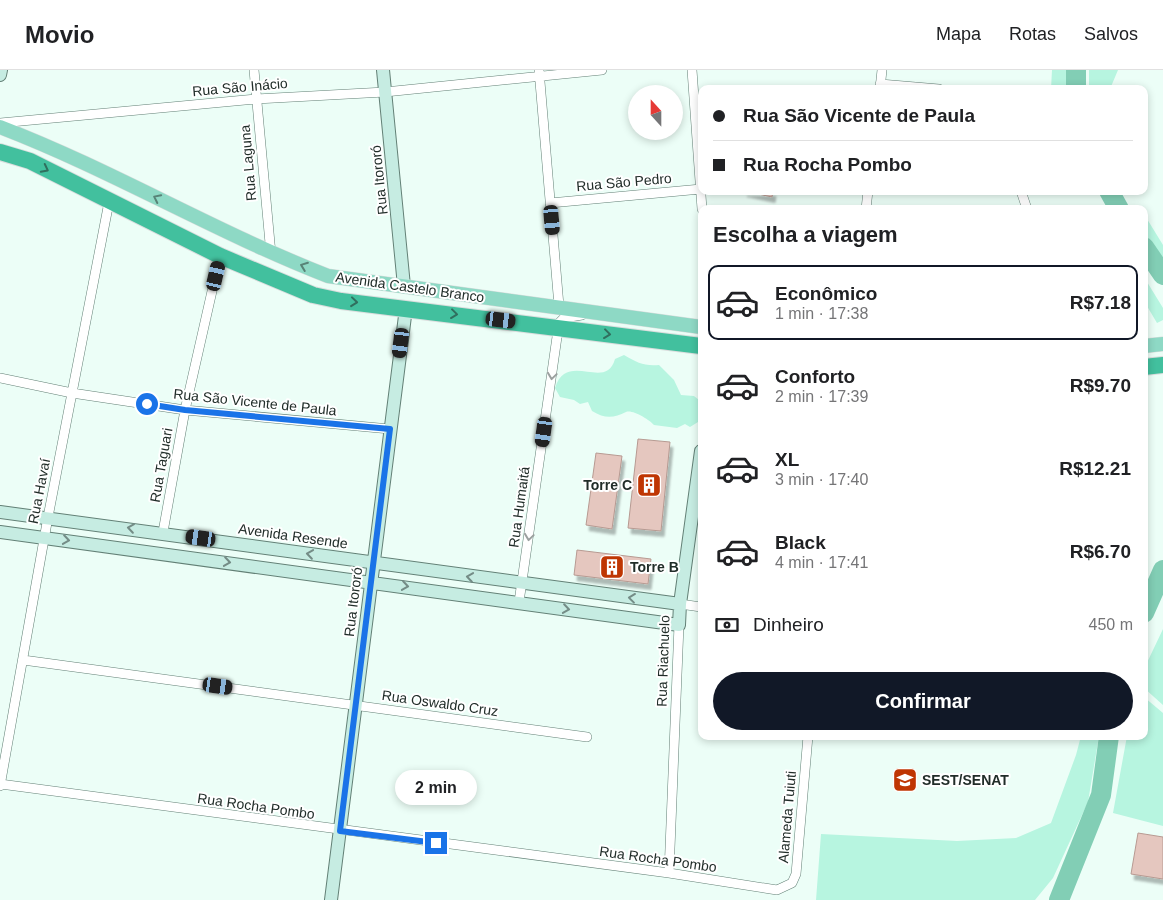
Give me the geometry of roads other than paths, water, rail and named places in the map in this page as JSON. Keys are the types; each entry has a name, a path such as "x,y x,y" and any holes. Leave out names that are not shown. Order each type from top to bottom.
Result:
{"highway":[{"name":"Avenida Castelo Branco","path":"0,152 30,161 220,256 313,295 341,301 698,346"},
{"path":"1148,367 1163,365"}],"main road":[{"name":"Avenida Castelo Branco","path":"0,125 117,178 271,254 328,276 559,306 698,327"},
{"path":"1148,346 1162,344"}],"street":[{"path":"0,75 1,70"},
{"name":"Rua Laguna","path":"254,70 271,254"},
{"name":"Rua Itororó","path":"383,70 404,286"},
{"name":"Rua São Inácio","path":"0,125 256,98 385,92 539,73 602,70"},
{"path":"692,70 698,149"},
{"path":"880,85 882,70"},
{"path":"539,73 559,306"},
{"name":"Rua São Pedro","path":"550,203 698,189"},
{"name":"Rua Havaí","path":"0,785 44,537 109,202"},
{"name":"Rua Taguari","path":"163,532 185,410 220,256"},
{"name":"Rua Itororó","path":"331,900 406,308"},
{"path":"559,328 560,321 564,318 598,312"},
{"name":"Rua Humaitá","path":"519,602 559,328"},
{"name":"Rua São Vicente de Paula","path":"0,378 72,393 185,410 390,429"},
{"name":"Rua Riachuelo","path":"669,873 680,604 698,473"},
{"name":"Avenida Resende","path":"0,512 163,532 522,584 698,607"},
{"path":"101,545 105,525"},
{"path":"0,532 679,624"},
{"name":"Rua Oswaldo Cruz","path":"23,660 587,737"},
{"name":"Alameda Tuiuti","path":"777,890 792,883 796,874 808,740"},
{"name":"Rua Rocha Pombo","path":"0,785 669,873 777,890"}],"waterway":[{"path":"1076,70 1076,85"},
{"path":"1111,195 1117,205"},
{"path":"1148,253 1163,275"},
{"path":"1148,604 1163,570"},
{"path":"1059,900 1101,795 1108,740"}],"place":[{"name":"Torre C","path":"649,485"},
{"name":"Torre B","path":"612,567"},
{"name":"SEST/SENAT","path":"905,780"}]}
